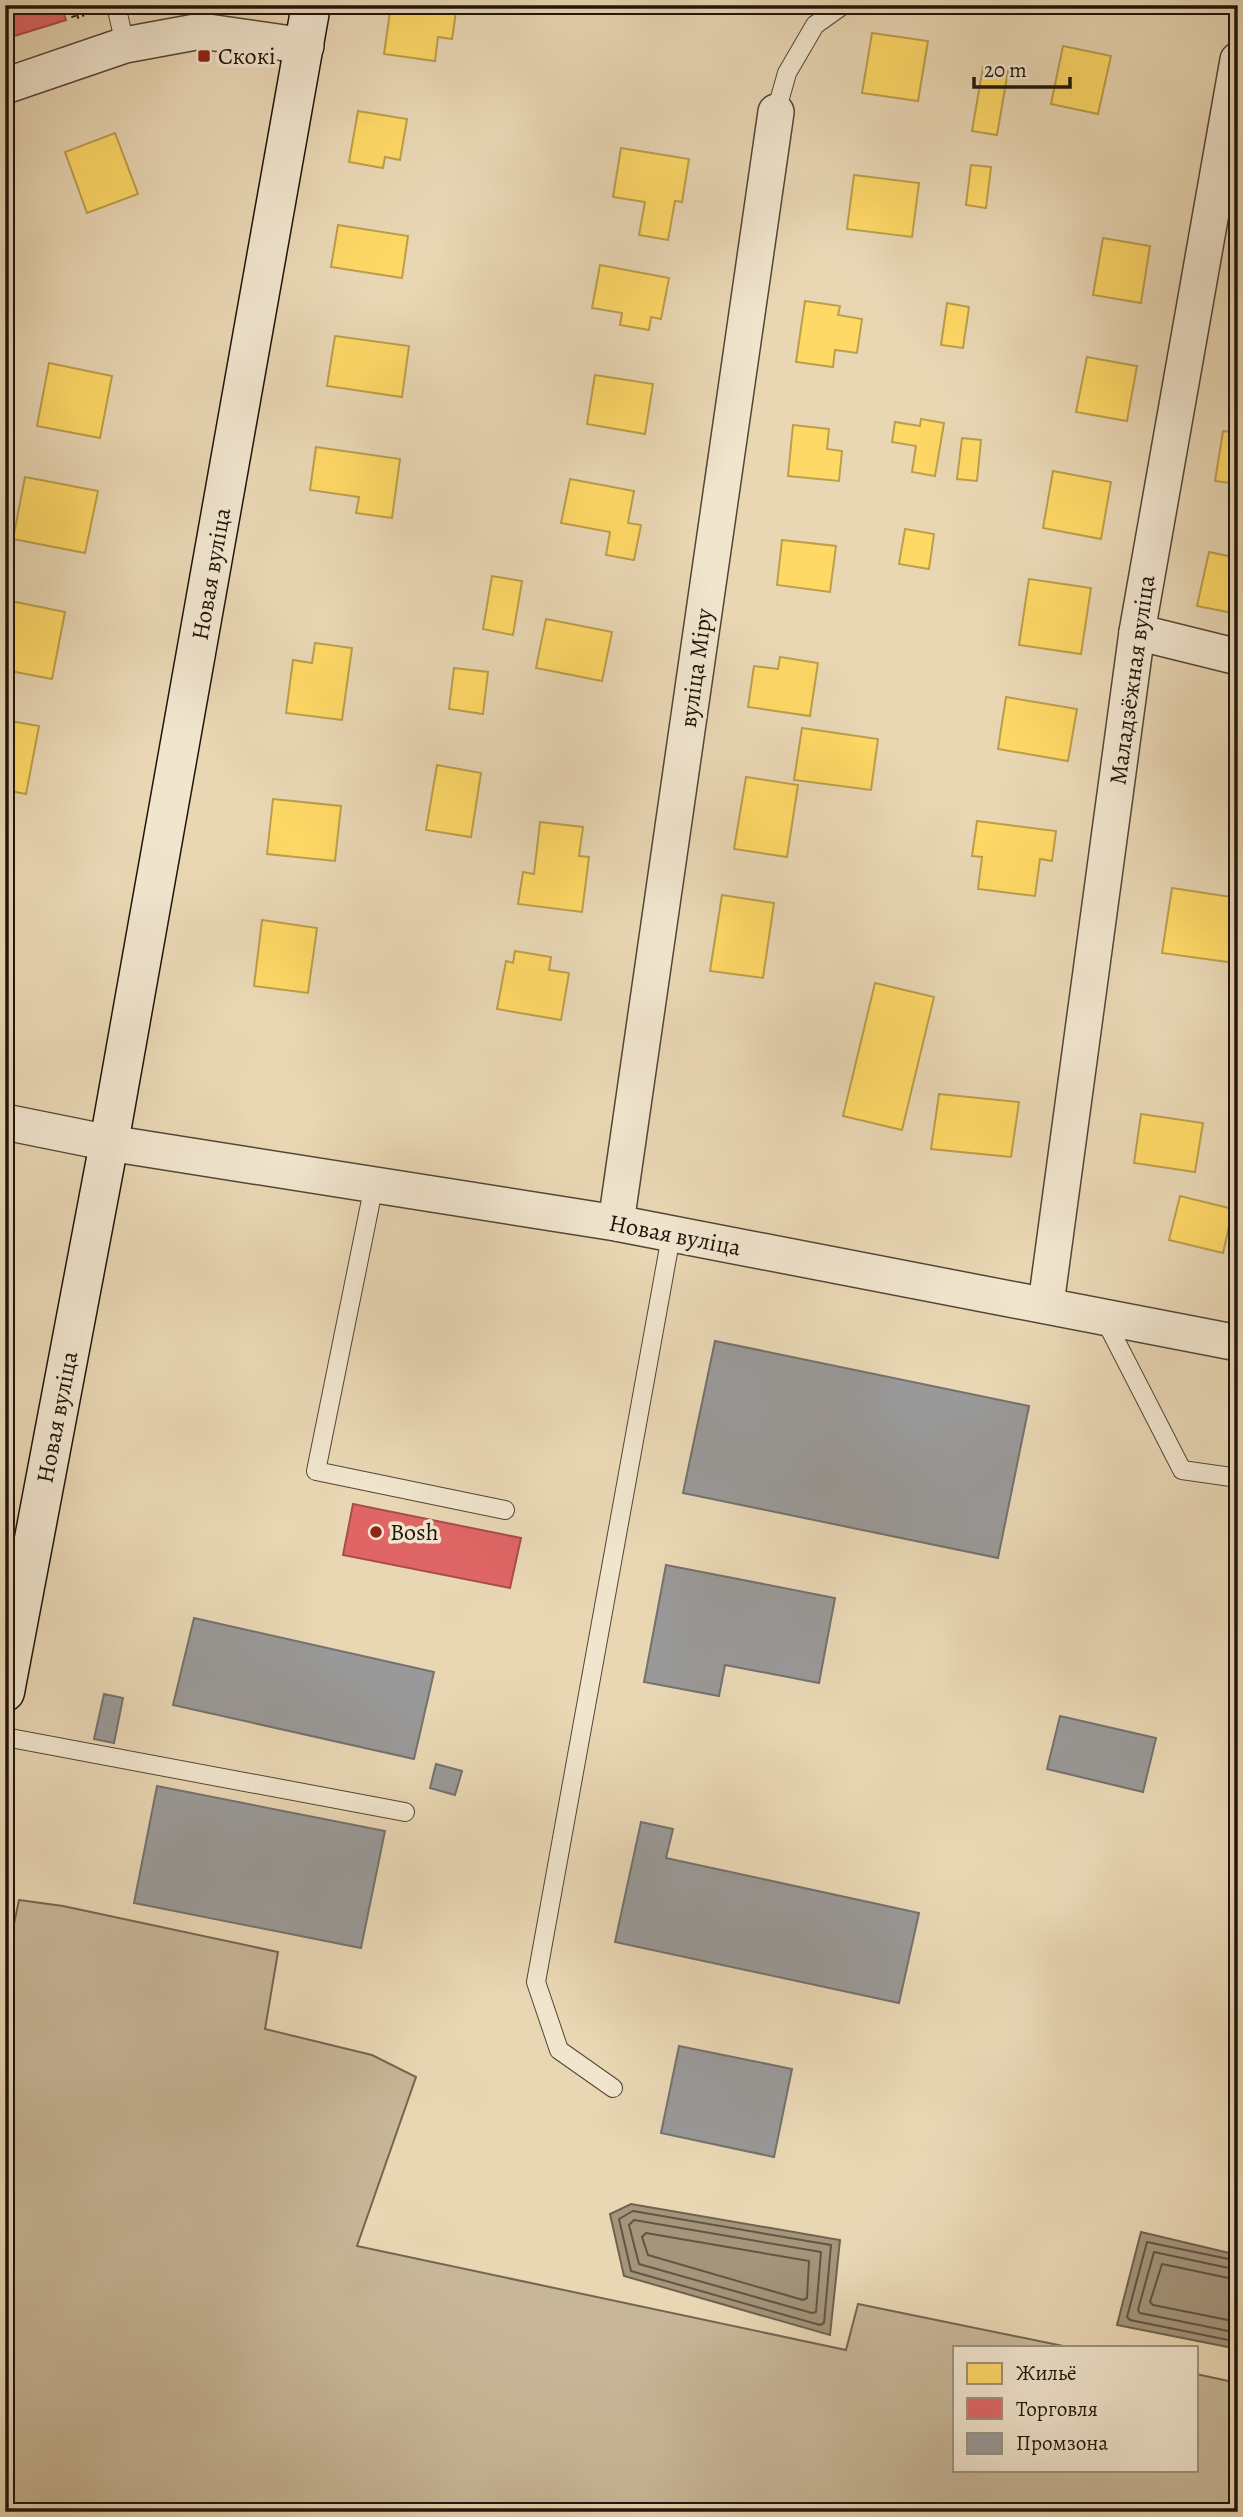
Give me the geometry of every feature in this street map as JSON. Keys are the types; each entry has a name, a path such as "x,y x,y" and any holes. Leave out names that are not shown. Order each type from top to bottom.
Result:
{"street":[{"name":"Новая вуліца","path":"5,1692 109,1143 306,46 310,5"},
{"path":"5,86 125,45 201,31 306,46"},
{"name":"Маладзёжная вуліца","path":"1046,1304 1137,632 1238,60"},
{"name":"вуліца Міру","path":"616,1223 776,112"},
{"path":"1137,632 1238,657"},
{"path":"5,1122 109,1143"},
{"name":"Новая вуліца","path":"109,1143 616,1223 671,1236 1046,1304 1238,1343"}],"lane":[{"path":"116,5 125,45"},
{"path":"776,112 787,73 815,25 843,5"},
{"path":"374,1185 316,1471 505,1510"},
{"path":"613,2088 559,2050 536,1982 671,1236"},
{"path":"1103,1315 1182,1470 1238,1478"},
{"path":"5,1737 405,1812"}],"path":[{"path":"70,5 75,18 98,9"}],"shaded area":[{"path":"19,1900 63,1906 278,1952 265,2029 372,2055 416,2077 357,2246 846,2350 858,2304 1063,2346 953,2346 953,2472 1198,2472 1198,2374 1238,2383 1238,2512 5,2512 5,1966"}],"water":[{"path":"631,2204 840,2240 830,2335 624,2276 610,2214"},
{"path":"1141,2232 1238,2255 1238,2349 1117,2325"}],"building: Жильё":[{"path":"391,5 457,5 452,39 438,37 435,61 384,54"},
{"path":"872,33 928,41 918,101 862,93"},
{"path":"1063,46 1111,56 1098,114 1051,104"},
{"path":"983,67 1008,71 997,135 972,131"},
{"path":"358,111 407,119 400,160 385,157 383,168 349,162"},
{"path":"115,133 138,194 87,213 65,152"},
{"path":"621,148 689,159 682,202 675,201 668,240 639,235 645,202 613,197"},
{"path":"971,165 991,167 986,208 966,205"},
{"path":"854,175 919,183 912,237 847,229"},
{"path":"338,225 408,236 402,278 331,267"},
{"path":"1103,238 1150,246 1141,303 1093,295"},
{"path":"600,265 669,278 661,319 651,317 649,330 620,325 622,313 592,308"},
{"path":"805,301 840,306 838,315 862,319 857,353 835,350 833,367 796,362"},
{"path":"947,303 969,307 963,348 941,345"},
{"path":"335,336 409,346 402,397 327,386"},
{"path":"1087,357 1137,366 1127,421 1076,412"},
{"path":"49,363 112,376 100,438 37,426"},
{"path":"595,375 653,384 645,434 587,424"},
{"path":"921,419 944,423 935,476 912,472 916,446 892,442 895,422 920,426"},
{"path":"793,425 829,429 827,449 842,451 839,481 788,476"},
{"path":"1223,431 1238,433 1238,484 1215,481"},
{"path":"962,438 981,440 977,481 957,479"},
{"path":"316,447 400,459 392,518 356,513 359,497 310,490"},
{"path":"1053,471 1111,482 1101,539 1043,528"},
{"path":"25,477 98,491 85,553 13,539"},
{"path":"570,479 634,491 628,523 641,525 634,560 606,555 610,532 561,523"},
{"path":"905,529 934,534 929,569 899,564"},
{"path":"782,540 836,546 830,592 777,585"},
{"path":"1209,552 1238,558 1238,614 1197,606"},
{"path":"492,576 522,581 513,635 483,629"},
{"path":"1029,579 1091,588 1081,654 1019,645"},
{"path":"6,600 65,612 52,679 5,670"},
{"path":"546,619 612,632 602,681 536,668"},
{"path":"315,643 352,648 342,720 286,713 293,660 312,663"},
{"path":"780,657 818,663 810,716 748,707 754,666 778,669"},
{"path":"454,668 488,672 483,714 449,709"},
{"path":"1006,697 1077,709 1068,761 998,749"},
{"path":"5,720 39,726 26,794 5,790"},
{"path":"802,728 878,739 871,790 794,780"},
{"path":"437,765 481,773 471,837 426,830"},
{"path":"746,777 798,785 787,857 734,849"},
{"path":"273,799 341,806 335,861 267,854"},
{"path":"977,821 1056,831 1052,861 1040,859 1035,896 978,889 982,857 972,856"},
{"path":"540,822 583,827 579,856 589,857 582,912 518,904 523,872 534,874"},
{"path":"5,835 14,837 5,878"},
{"path":"1172,888 1238,898 1235,963 1162,953"},
{"path":"722,895 774,903 763,978 710,971"},
{"path":"262,920 317,928 308,993 254,986"},
{"path":"515,951 551,957 549,970 569,973 561,1020 497,1009 506,961 513,963"},
{"path":"875,983 934,997 902,1130 843,1116"},
{"path":"939,1094 1019,1102 1011,1157 931,1149"},
{"path":"1141,1114 1203,1123 1195,1172 1134,1163"},
{"path":"1180,1196 1233,1209 1223,1253 1169,1240"}],"building: Торговля":[{"path":"5,5 61,5 66,20 5,39"},
{"path":"353,1504 521,1538 510,1588 343,1555"}],"building: Промзона":[{"path":"715,1341 1029,1406 998,1558 683,1493"},
{"path":"666,1565 835,1598 819,1683 725,1665 719,1696 644,1682"},
{"path":"194,1618 434,1672 414,1759 173,1705"},
{"path":"104,1694 123,1698 114,1743 94,1739"},
{"path":"1060,1716 1156,1738 1143,1792 1047,1769"},
{"path":"436,1764 462,1771 455,1795 430,1788"},
{"path":"157,1786 385,1831 361,1948 134,1903"},
{"path":"641,1822 673,1829 666,1858 919,1913 899,2003 615,1942"},
{"path":"679,2046 792,2069 774,2157 661,2133"}],"place":[{"name":"Скокі","path":"204,56"},
{"name":"Bosh","path":"376,1532"}]}
